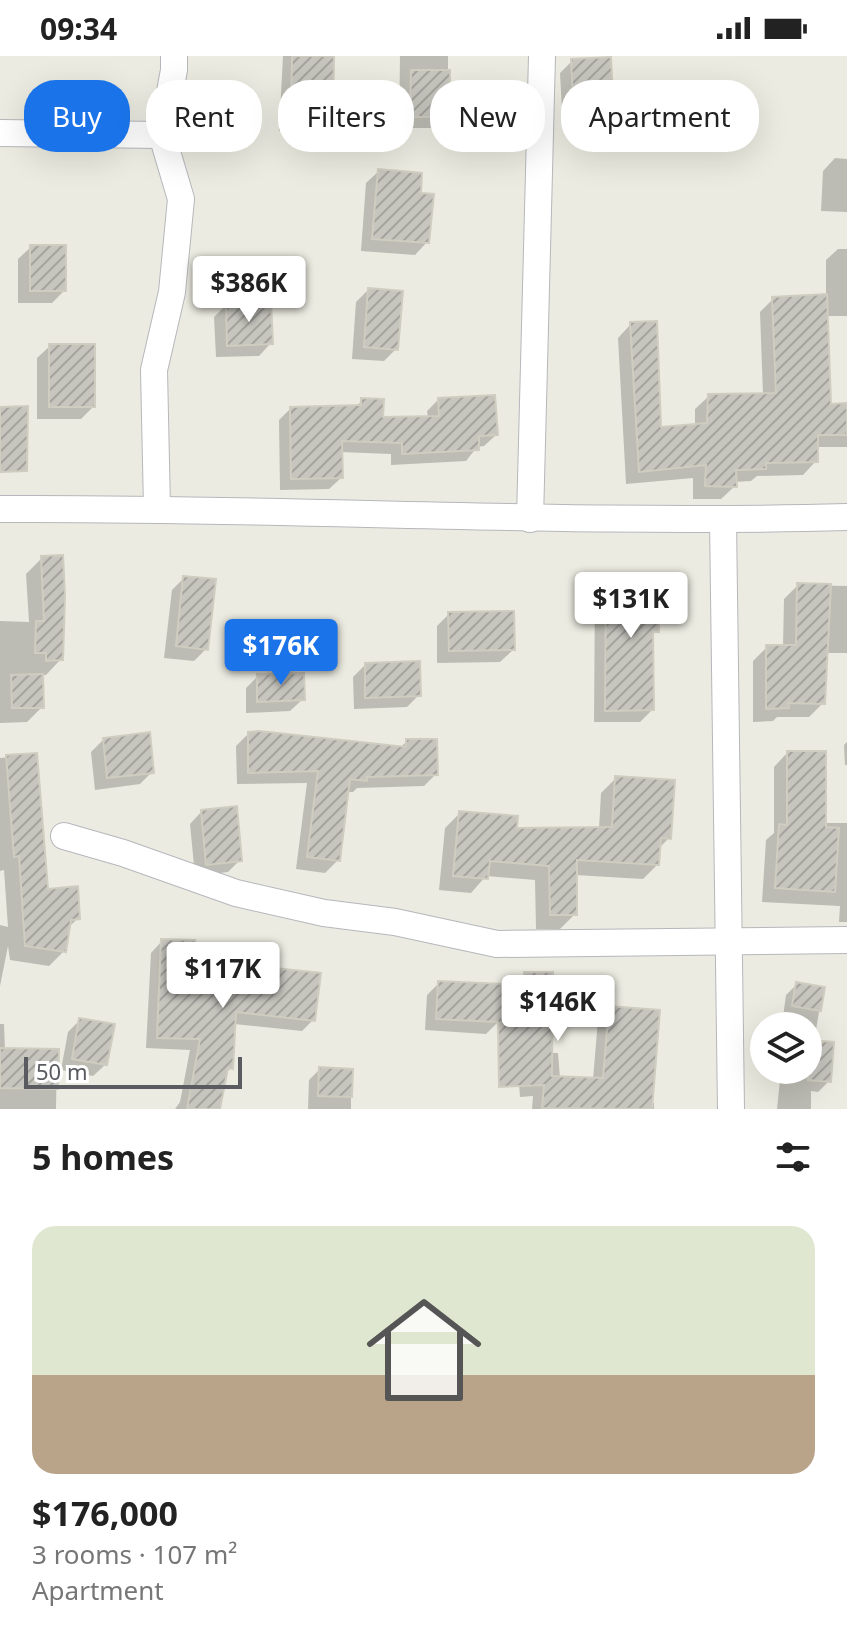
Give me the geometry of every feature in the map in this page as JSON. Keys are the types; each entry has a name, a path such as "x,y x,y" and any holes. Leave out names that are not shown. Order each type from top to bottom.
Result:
{"street":[{"path":"172,80 174,56"},
{"path":"530,519 542,56"},
{"path":"0,133 146,135"},
{"path":"157,508 154,370 172,292 181,199 167,152"},
{"path":"0,509 157,508 530,519 847,517"},
{"path":"723,520 731,1109"},
{"path":"64,836 123,853 236,893 324,913 395,922 497,944 847,940"}],"building":[{"path":"292,56 334,56 334,80 292,80"},
{"path":"611,57 612,80 572,80 571,59"},
{"path":"411,70 450,70 450,80 430,80 430,117 414,117 414,80 411,80"},
{"path":"378,169 422,173 421,193 434,194 429,243 372,239"},
{"path":"30,245 66,245 66,291 30,291"},
{"path":"368,288 403,291 398,350 364,347"},
{"path":"827,294 831,404 847,403 847,435 818,435 818,462 766,463 766,469 736,470 737,487 705,486 706,465 639,472 630,322 657,321 661,427 707,423 708,394 776,393 772,297"},
{"path":"271,301 273,344 227,346 226,303"},
{"path":"49,344 95,344 95,407 49,407"},
{"path":"495,395 498,435 479,436 479,450 402,454 402,443 342,441 343,478 291,479 290,407 361,405 361,398 384,399 383,417 439,416 438,398"},
{"path":"28,406 27,471 0,472 0,407"},
{"path":"63,555 63,660 46,661 46,653 35,653 36,621 44,621 41,556"},
{"path":"606,573 659,573 659,632 653,632 654,710 605,711"},
{"path":"183,576 216,579 208,650 176,646"},
{"path":"797,583 831,584 825,704 788,703 789,708 766,709 766,645 796,645"},
{"path":"514,611 515,650 449,651 448,612"},
{"path":"420,661 421,696 365,698 365,663"},
{"path":"304,673 305,700 257,702 257,674"},
{"path":"43,674 44,708 12,708 11,675"},
{"path":"150,732 154,773 107,778 103,738"},
{"path":"248,732 406,747 406,739 437,739 438,775 367,777 367,781 350,779 340,861 307,857 318,771 248,773"},
{"path":"787,751 826,751 826,827 839,828 835,892 775,888 779,824 787,825"},
{"path":"37,753 48,889 78,886 80,919 71,920 66,952 25,946 19,856 14,857 6,755"},
{"path":"615,776 675,780 671,839 661,838 659,865 577,860 577,915 550,915 549,866 490,861 488,879 453,876 459,811 518,816 517,828 612,827"},
{"path":"237,806 242,861 206,865 201,810"},
{"path":"161,939 195,940 195,971 246,973 247,965 321,973 315,1021 236,1012 233,1069 228,1068 220,1109 187,1109 200,1039 157,1038"},
{"path":"524,972 553,972 552,1076 603,1078 609,1006 660,1010 652,1109 542,1108 544,1085 499,1087 498,1022 436,1019 438,981 524,985"},
{"path":"796,982 825,987 821,1011 792,1006"},
{"path":"79,1018 115,1024 107,1065 72,1059"},
{"path":"822,1041 834,1042 831,1082 822,1081"},
{"path":"0,1048 59,1049 58,1089 0,1088"},
{"path":"319,1067 353,1069 352,1097 318,1096"}]}
